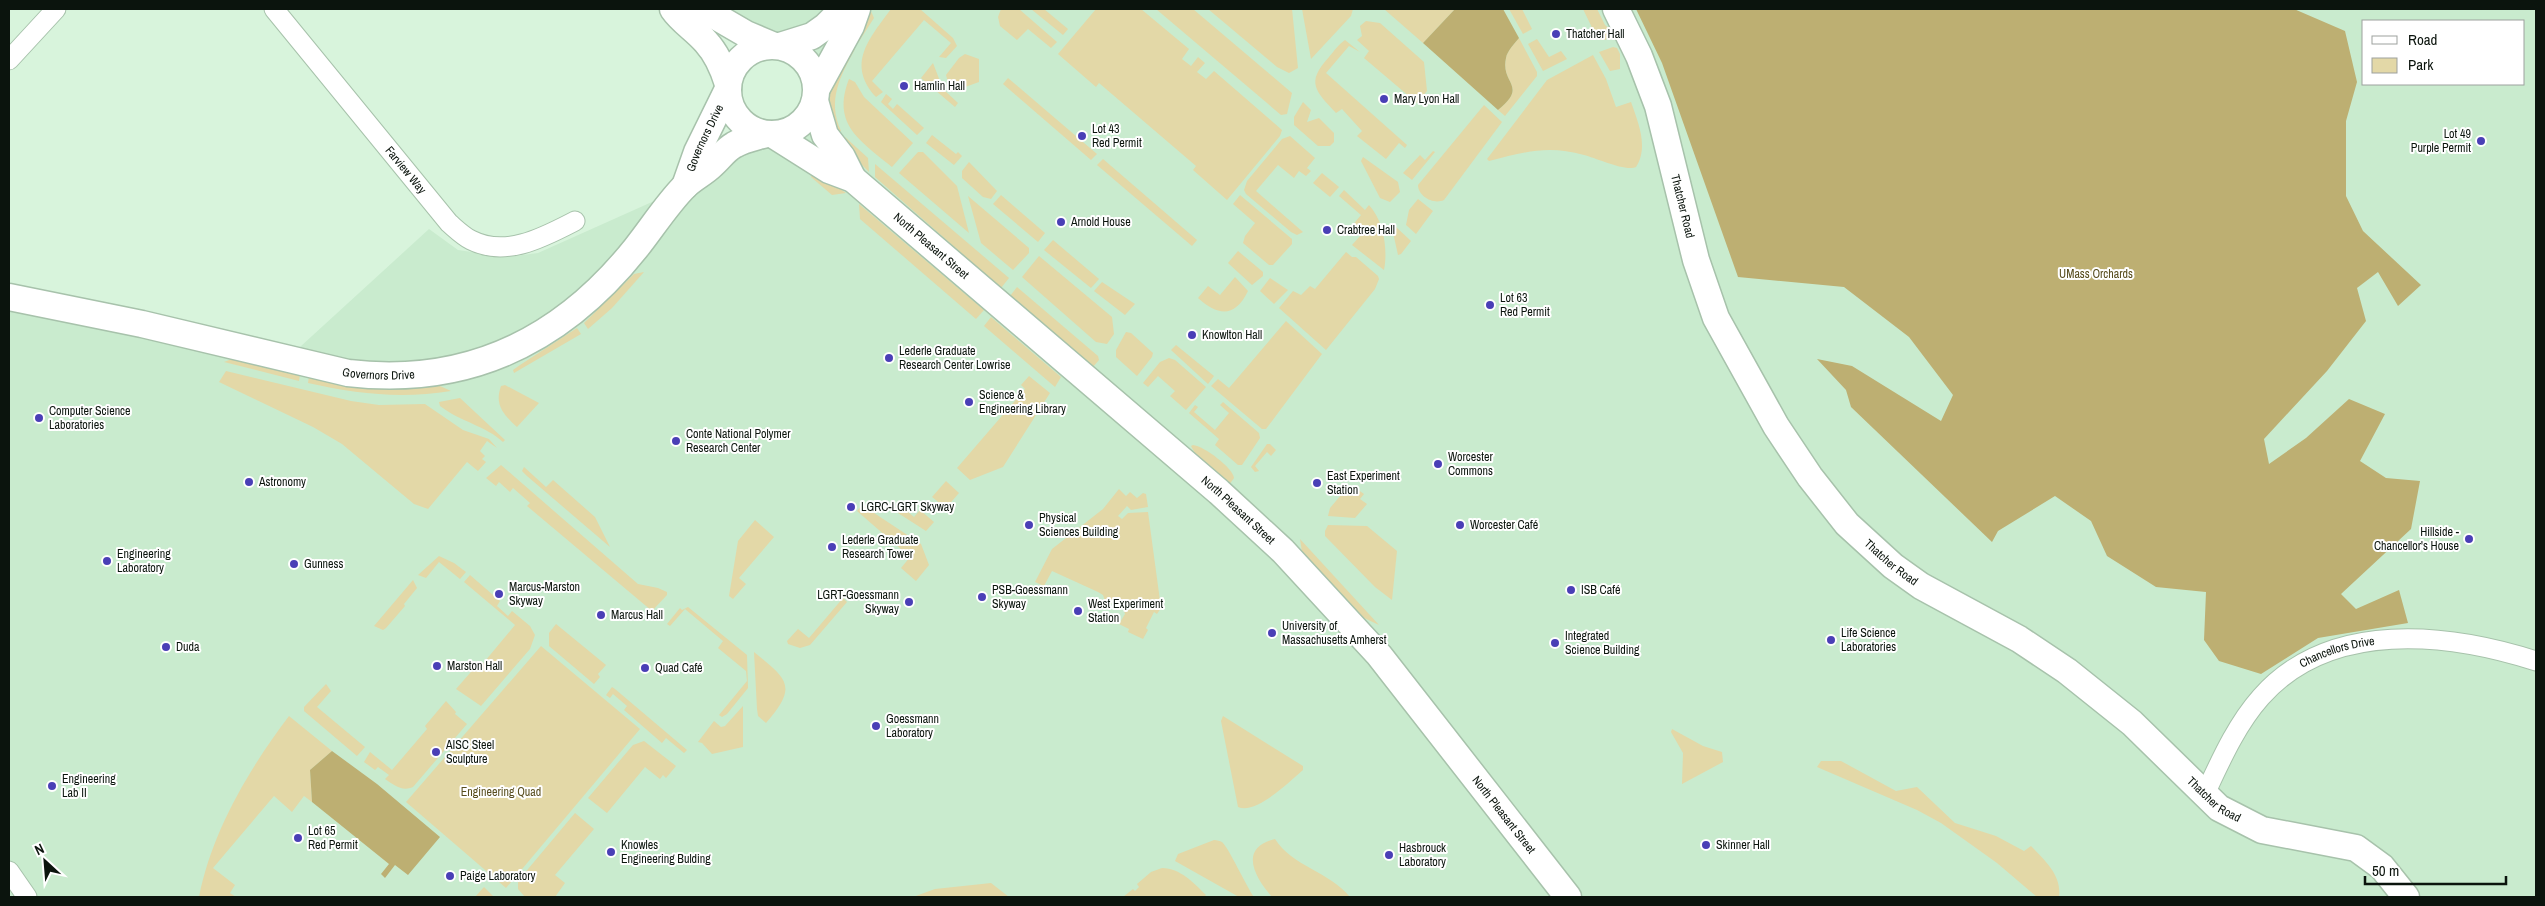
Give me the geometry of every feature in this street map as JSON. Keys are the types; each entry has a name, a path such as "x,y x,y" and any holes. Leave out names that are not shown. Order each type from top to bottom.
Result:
{"main road":[{"path":"672,9 679,18 706,42 724,68 733,110 741,121 753,129 769,134 795,128 805,120 851,26 857,9"},
{"path":"703,9 746,34 794,51 806,60 813,72 816,95"},
{"path":"728,86 734,68 750,52 812,36 826,26 842,9"},
{"name":"Thatcher Road","path":"1616,9 1639,56 1658,106 1696,260 1716,318 1776,426 1810,477 1847,524 1893,566 1937,596 2018,639 2066,671 2132,723 2204,796 2229,815 2262,830 2356,848 2382,867 2406,897"},
{"name":"Governors Drive","path":"685,186 697,152 728,86"},
{"name":"North Pleasant Street","path":"816,95 825,135 842,157 853,179"},
{"name":"Governors Drive","path":"9,297 142,324 348,373 380,377 447,370 499,355 548,331 572,315 611,278 685,186 735,144 769,134"},
{"name":"North Pleasant Street","path":"769,134 829,170 853,179 1219,492 1283,551 1378,656 1568,897"}],"street":[{"path":"9,60 56,9"},
{"name":"Farview Way","path":"274,9 449,223 471,240 497,247 521,245 543,238 575,221"},
{"name":"Chancellors Drive","path":"2204,796 2240,726 2262,696 2290,672 2319,656 2363,643 2387,639 2415,638 2451,640 2536,661"},
{"path":"9,871 27,897"}],"shaded area":[{"name":"University of Massachusetts Amherst","path":"720,9 2536,9 2536,897 9,897 9,304 277,368 429,229 458,250 507,257 538,253 672,193 724,160 796,135 810,124 818,62 806,48"}],"green space":[{"path":"870,9 874,18 858,43 851,40"},
{"path":"891,9 920,9 953,38 957,46 946,58 939,57 951,43 924,20 872,81 883,92 876,97 867,85 862,63 869,41"},
{"path":"1001,9 1019,9 1057,42 1051,48 1028,29 1017,40 1000,26 998,17"},
{"path":"1031,9 1044,9 1068,29 1063,35"},
{"path":"1096,9 1141,9 1189,49 1182,59 1191,66 1198,57 1205,63 1197,72 1206,79 1214,71 1282,130 1280,136 1227,200 1193,170 1196,166 1099,83 1096,87 1058,54"},
{"path":"1156,9 1193,9 1292,93 1287,114 1281,115"},
{"path":"1208,9 1292,9 1298,68 1289,73 1277,67"},
{"path":"1302,9 1353,9 1351,16 1311,59"},
{"path":"1384,9 1455,9 1423,43"},
{"path":"1455,9 1503,9 1519,38 1509,50 1506,58 1505,67 1513,89 1507,102 1498,110 1423,43"},
{"path":"1509,9 1522,9 1532,29 1523,34"},
{"path":"1583,9 1597,9 1605,25 1616,34 1605,40 1598,40"},
{"name":"UMass Orchards","path":"1636,9 2294,9 2345,31 2357,82 2346,121 2346,196 2363,231 2421,285 2398,306 2378,272 2357,288 2366,321 2327,371 2264,439 2269,464 2306,438 2349,399 2385,414 2360,461 2386,478 2420,481 2411,529 2341,594 2356,609 2399,590 2408,623 2318,638 2261,674 2219,661 2204,640 2206,592 2156,587 2107,556 2091,521 2055,496 1998,531 1992,542 1851,407 1846,390 1817,359 1852,366 1941,421 1953,395 1909,337 1844,287 1738,277 1662,63"},
{"path":"1366,21 1380,23 1424,62 1427,91 1417,103 1364,58 1369,51 1357,40 1362,36 1360,26"},
{"path":"1519,38 1537,72 1537,76 1505,116 1498,110 1507,102 1513,89 1505,67 1506,58 1509,50"},
{"path":"1537,39 1549,57 1561,51 1567,59 1543,71 1528,44"},
{"path":"1345,40 1360,52 1349,46 1326,73 1407,145 1405,148 1399,143 1386,159 1357,136 1362,131 1342,109 1336,113 1323,99 1316,86 1315,80 1322,66"},
{"path":"848,46 855,49 837,89 835,109 841,131 834,135 826,94"},
{"path":"1613,47 1617,48 1620,54 1620,69 1610,71 1599,52"},
{"path":"965,54 979,59 979,82 957,90 948,82 946,75 959,58"},
{"path":"1593,55 1606,79 1616,107 1631,102 1639,126 1642,143 1640,159 1636,167 1625,168 1584,155 1559,150 1536,151 1489,161 1487,159 1547,80"},
{"path":"933,63 943,89 958,103 955,107 921,78"},
{"path":"1008,78 1097,154 1091,160 1003,84"},
{"path":"849,79 855,82 864,97 913,143 892,167 860,140 847,120 844,109 844,95"},
{"path":"886,94 892,99 888,104 893,109 897,104 924,128 917,135 881,102"},
{"path":"1303,102 1311,110 1307,122 1319,118 1334,133 1334,142 1330,146 1318,146 1294,125 1294,117"},
{"path":"1484,105 1502,122 1444,200 1435,201 1423,196 1418,185"},
{"path":"932,135 956,154 958,152 962,156 954,165 926,143"},
{"path":"1290,136 1315,158 1307,168 1311,171 1306,176 1299,171 1294,178 1278,165 1256,191 1303,232 1297,235 1246,194 1244,190 1247,181 1282,139"},
{"path":"845,137 868,158 869,172 838,141"},
{"path":"1433,151 1435,152 1412,180 1403,173 1420,155 1425,160"},
{"path":"918,152 923,152 957,186 969,233 899,173"},
{"path":"1363,157 1398,182 1400,192 1390,202 1380,198 1361,161"},
{"path":"1103,159 1197,240 1192,246 1097,165"},
{"path":"969,162 997,191 991,199 983,197 962,178 962,171"},
{"path":"875,164 1009,278 1001,288 875,177"},
{"path":"813,170 846,193 832,195 811,177"},
{"path":"1322,173 1339,187 1330,197 1313,183"},
{"path":"1344,190 1365,210 1369,205 1378,219 1384,236 1384,270 1352,245 1361,235 1351,227 1361,215 1339,196"},
{"path":"1001,195 1045,233 1038,242 993,204"},
{"path":"1240,195 1292,239 1292,244 1273,265 1269,265 1243,243 1245,236 1255,223 1233,204"},
{"path":"968,196 1029,248 1029,253 1013,270 981,243"},
{"path":"1418,199 1433,211 1416,234 1406,225 1409,210"},
{"path":"859,204 984,310 976,319 860,219"},
{"path":"1395,226 1411,241 1401,254 1398,255 1392,228"},
{"path":"1053,240 1099,279 1091,288 1044,250"},
{"path":"1238,251 1263,272 1263,276 1252,285 1228,263"},
{"path":"1346,252 1352,257 1356,257 1379,279 1375,289 1326,350 1279,308 1293,291 1301,295 1310,286 1315,289"},
{"path":"1039,256 1112,317 1114,334 1107,344 1096,342 1022,277"},
{"path":"644,272 612,308 588,329 584,323 634,274"},
{"path":"1235,277 1248,291 1238,306 1232,310 1219,311 1198,298 1208,286 1220,295"},
{"path":"1270,278 1288,290 1274,304 1260,291"},
{"path":"1102,282 1135,304 1125,315 1094,291"},
{"path":"1017,287 1098,356 1099,360 1093,367 1010,296"},
{"path":"991,317 1061,377 1055,387 984,326"},
{"path":"1286,321 1322,354 1266,429 1262,429 1211,386 1218,379 1229,388"},
{"path":"577,328 581,334 514,373 513,370"},
{"path":"1126,332 1131,333 1153,353 1137,376 1116,357 1116,350"},
{"path":"1176,345 1214,376 1208,384 1171,350"},
{"path":"1169,358 1175,360 1206,387 1186,410 1170,396 1175,391 1158,376 1148,387 1143,383 1160,362"},
{"path":"232,359 300,374 299,381 224,362"},
{"path":"226,371 351,401 379,405 425,404 463,430 489,439 497,448 487,441 480,451 485,456 482,459 486,462 478,471 467,462 428,509 414,504 342,444 313,427 219,382"},
{"path":"309,376 379,389 440,386 451,391 414,395 379,394 308,383"},
{"path":"1029,376 1050,393 1003,467 970,480 957,468 1025,389 1021,385"},
{"path":"505,385 539,403 517,427 504,414 500,404 499,393 501,386"},
{"path":"460,398 505,440 503,442 489,432 440,406 439,402"},
{"path":"1223,402 1259,433 1260,438 1242,465 1238,465 1215,445 1219,439 1189,413 1195,405 1198,407 1194,412 1215,430 1229,413 1220,405"},
{"path":"1267,444 1270,444 1276,450 1271,456 1267,452 1255,466 1259,471 1255,472 1251,467"},
{"path":"1193,445 1211,453 1229,469 1234,478 1229,485 1197,457 1191,446"},
{"path":"501,465 638,584 658,588 667,592 667,595 652,611 527,506 530,503 513,488 510,492 499,482 496,486 486,478"},
{"path":"524,467 546,487 553,480 595,517 610,547 527,476 522,471"},
{"path":"946,481 959,493 946,508 932,497"},
{"path":"1347,488 1355,491 1357,489 1364,494 1360,499 1367,504 1355,518 1328,516 1330,508"},
{"path":"1119,489 1126,496 1130,492 1137,498 1143,493 1146,494 1148,507 1131,510 1127,506 1118,516 1122,519 1128,513 1148,512 1161,608 1157,614 1154,612 1143,639 1128,632 1129,629 1119,624 1125,614 1123,608 1105,601 1103,595 1098,592 1052,571 1044,586 1035,582 1052,549 1103,509"},
{"path":"862,505 921,544 929,565 916,581 901,568 910,557 857,511"},
{"path":"903,508 914,517 920,510 934,522 926,531 898,513"},
{"path":"755,520 774,537 739,578 746,584 733,599 729,596 738,541"},
{"path":"1328,525 1367,526 1397,551 1392,600 1375,587 1325,536"},
{"path":"1300,539 1379,625 1362,617 1302,552"},
{"path":"439,556 454,563 466,572 460,579 439,562 426,578 418,575"},
{"path":"470,575 500,601 497,606 508,616 512,611 530,626 535,635 530,649 481,706 456,689 477,665 480,667 515,625 464,582"},
{"path":"413,580 417,588 404,604 405,606 383,630 374,626"},
{"path":"843,598 847,602 810,645 800,648 788,644 787,641 798,629 809,638"},
{"path":"688,607 747,655 748,688 727,714 722,717 719,715 747,681 746,671 718,648 723,641 685,609 670,626 667,624 680,608 682,610"},
{"path":"556,624 606,665 598,674 600,677 594,684 549,646 549,633"},
{"name":"Engineering Quad","path":"541,646 640,729 506,888 406,802"},
{"path":"754,652 775,670 785,684 782,700 766,723 758,716"},
{"path":"326,684 331,691 317,707 365,747 357,756 304,711 304,707"},
{"path":"612,687 687,750 684,753 666,738 662,743 624,710 627,706 613,694 610,698 606,695"},
{"path":"446,701 456,712 455,714 467,724 413,787 405,789 395,785 385,779 389,775 378,767 375,770 364,762 370,752 392,770 427,729 425,726"},
{"path":"743,706 743,747 712,754 702,743 698,742 714,721 721,727 725,726"},
{"path":"289,716 332,751 310,770 312,802 304,796 292,812 274,796 213,868 235,885 230,893 236,897 199,897 213,848 234,802 260,757"},
{"path":"1223,716 1303,766 1303,770 1263,802 1245,808 1238,807 1221,721"},
{"path":"1672,729 1703,746 1722,752 1723,762 1682,784 1683,753 1671,732"},
{"path":"644,741 676,766 666,778 663,775 660,779 645,767 607,813 588,798 633,745"},
{"path":"332,751 377,784 440,837 408,875 395,865 385,878 381,874 389,864 312,802 310,770"},
{"path":"1821,761 1841,761 1896,791 1917,787 1955,823 1996,836 2024,851 2031,846 2055,875 2058,882 2059,897 2037,897 1997,863 1941,823 1917,810 1817,767"},
{"path":"575,813 594,829 555,875 565,883 555,897 525,897 518,889 518,881"},
{"path":"1275,839 1291,856 1332,881 1350,897 1272,897 1260,882 1253,865 1253,857 1256,849 1263,843"},
{"path":"1214,840 1222,842 1225,846 1254,897 1239,897 1175,861 1178,854"},
{"path":"1162,868 1181,873 1206,895 1204,897 1123,897 1133,889 1135,891 1139,887 1137,884 1151,872"},
{"path":"991,883 1009,897 913,897 935,889"},
{"path":"484,887 494,897 475,897"}],"place":[{"name":"Thatcher Hall","path":"1556,34"},
{"name":"Hamlin Hall","path":"904,86"},
{"name":"Mary Lyon Hall","path":"1384,99"},
{"name":"Lot 43 Red Permit","path":"1082,136"},
{"name":"Lot 49 Purple Permit","path":"2481,141"},
{"name":"Arnold House","path":"1061,222"},
{"name":"Crabtree Hall","path":"1327,230"},
{"name":"Lot 63 Red Permit","path":"1490,305"},
{"name":"Knowlton Hall","path":"1192,335"},
{"name":"Lederle Graduate Research Center Lowrise","path":"889,358"},
{"name":"Science & Engineering Library","path":"969,402"},
{"name":"Computer Science Laboratories","path":"39,418"},
{"name":"Conte National Polymer Research Center","path":"676,441"},
{"name":"Worcester Commons","path":"1438,464"},
{"name":"Astronomy","path":"249,482"},
{"name":"East Experiment Station","path":"1317,483"},
{"name":"LGRC-LGRT Skyway","path":"851,507"},
{"name":"Physical Sciences Building","path":"1029,525"},
{"name":"Worcester Café","path":"1460,525"},
{"name":"Hillside - Chancellor's House","path":"2469,539"},
{"name":"Lederle Graduate Research Tower","path":"832,547"},
{"name":"Engineering Laboratory","path":"107,561"},
{"name":"Gunness","path":"294,564"},
{"name":"ISB Café","path":"1571,590"},
{"name":"Marcus-Marston Skyway","path":"499,594"},
{"name":"PSB-Goessmann Skyway","path":"982,597"},
{"name":"LGRT-Goessmann Skyway","path":"909,602"},
{"name":"West Experiment Station","path":"1078,611"},
{"name":"Marcus Hall","path":"601,615"},
{"name":"University of Massachusetts Amherst","path":"1272,633"},
{"name":"Life Science Laboratories","path":"1831,640"},
{"name":"Integrated Science Building","path":"1555,643"},
{"name":"Duda","path":"166,647"},
{"name":"Marston Hall","path":"437,666"},
{"name":"Quad Café","path":"645,668"},
{"name":"Goessmann Laboratory","path":"876,726"},
{"name":"AISC Steel Sculpture","path":"436,752"},
{"name":"Engineering Lab II","path":"52,786"},
{"name":"Lot 65 Red Permit","path":"298,838"},
{"name":"Skinner Hall","path":"1706,845"},
{"name":"Knowles Engineering Bulding","path":"611,852"},
{"name":"Hasbrouck Laboratory","path":"1389,855"},
{"name":"Paige Laboratory","path":"450,876"}]}
